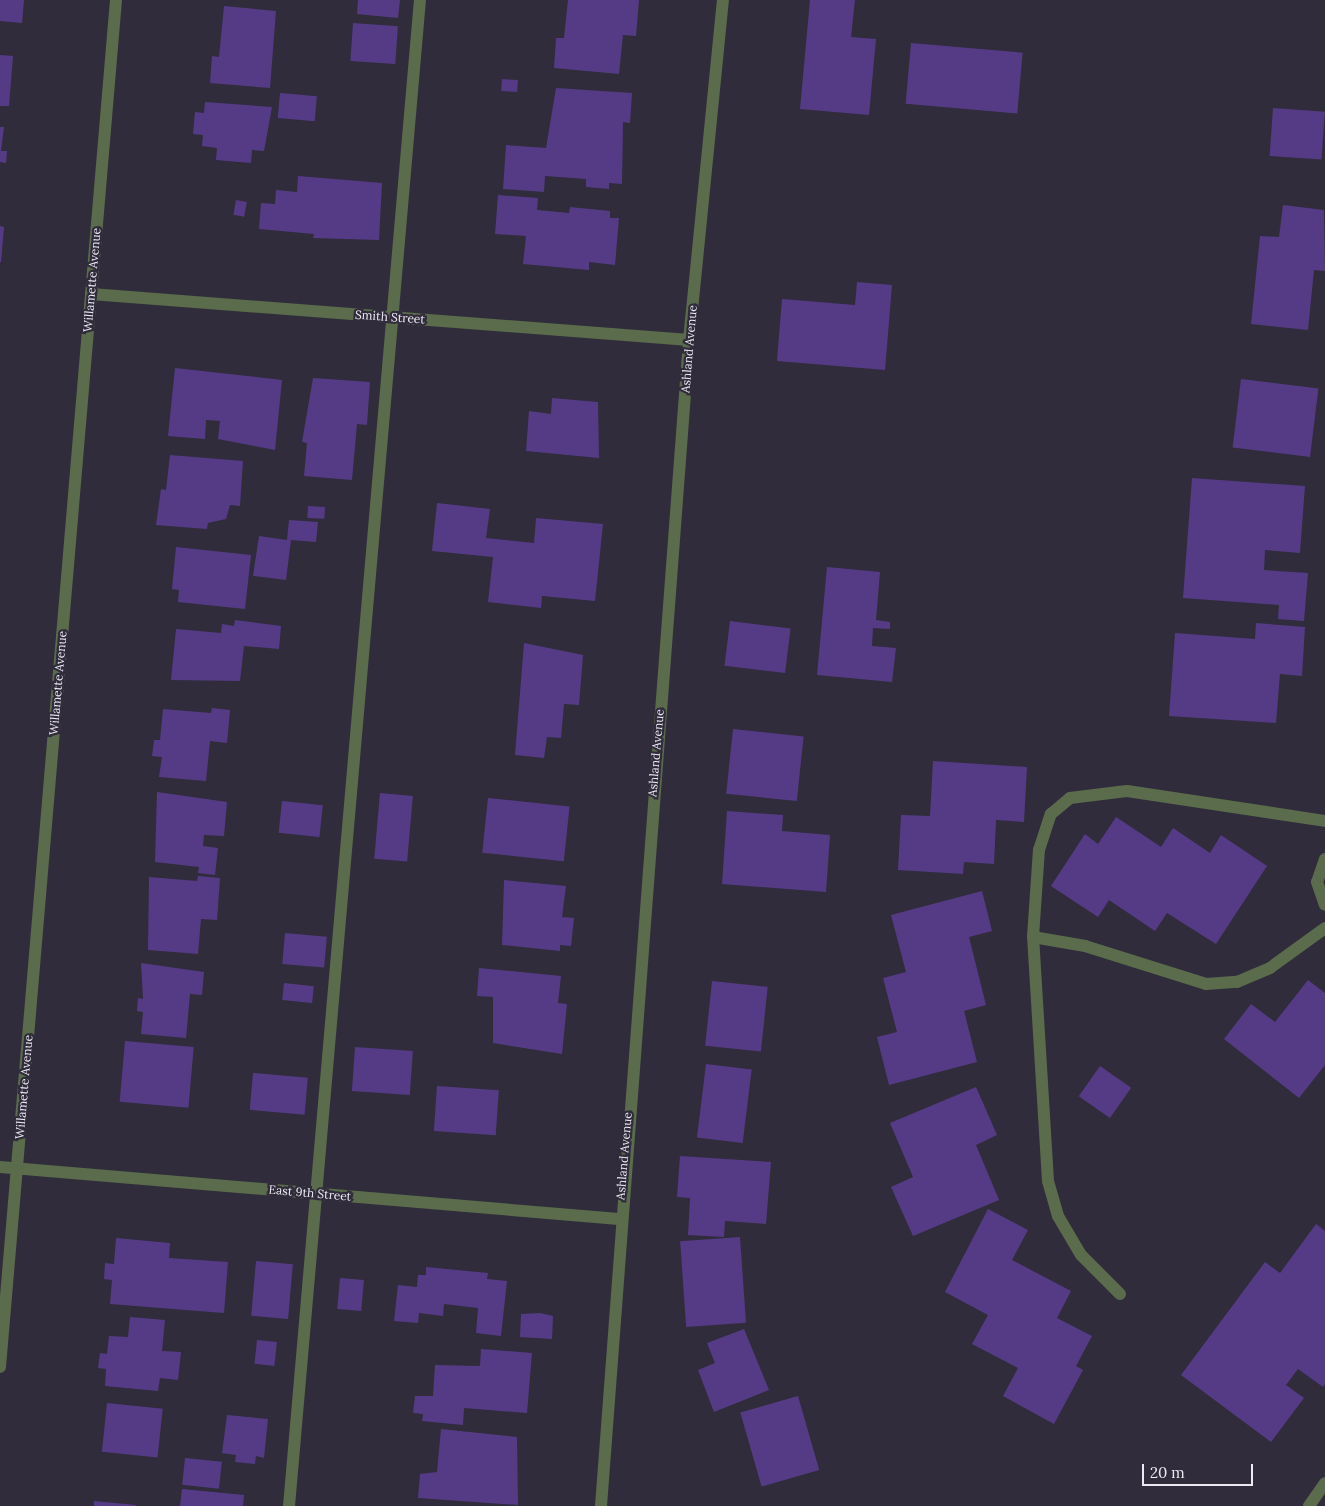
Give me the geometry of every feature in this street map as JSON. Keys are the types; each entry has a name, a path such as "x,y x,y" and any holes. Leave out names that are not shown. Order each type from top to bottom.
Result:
{"street":[{"name":"Willamette Avenue","path":"0,1367 116,0"},
{"path":"289,1506 420,0"},
{"name":"Ashland Avenue","path":"601,1506 619,1219 689,340 723,0"},
{"name":"Smith Street","path":"91,294 689,340"},
{"path":"1120,1294 1081,1256 1058,1216 1048,1181 1032,937 1039,850 1051,814 1070,798 1127,791 1325,821"},
{"path":"1325,859 1317,882 1325,906"},
{"path":"1032,937 1085,946 1206,984 1237,982 1270,968 1325,928"},
{"name":"East 9th Street","path":"0,1167 619,1219"},
{"path":"1309,1506 1325,1483"}],"building":[{"path":"0,0 24,0 22,23 0,21"},
{"path":"358,0 400,0 398,18 357,14"},
{"path":"568,0 639,0 636,36 623,35 619,74 554,68 556,38 564,38"},
{"path":"810,0 855,0 851,37 876,39 869,115 800,109"},
{"path":"224,6 276,11 270,88 210,83 212,56 219,57"},
{"path":"353,23 398,26 395,64 350,61"},
{"path":"911,43 1023,53 1017,114 906,104"},
{"path":"0,55 13,56 9,106 0,106"},
{"path":"502,79 518,80 517,92 501,91"},
{"path":"556,88 632,93 630,123 623,122 622,184 609,183 609,189 586,187 586,179 545,176 544,192 503,189 506,145 546,148"},
{"path":"280,93 317,96 315,121 278,118"},
{"path":"205,102 272,107 264,151 252,150 251,163 216,160 217,148 202,146 203,135 193,134 195,112 204,113"},
{"path":"1273,108 1325,112 1322,160 1270,156"},
{"path":"0,127 4,127 1,151 7,151 6,163 0,162"},
{"path":"298,176 382,183 379,240 313,238 314,234 259,229 261,203 275,204 276,190 297,192"},
{"path":"498,195 538,198 537,210 569,213 570,207 610,211 610,218 619,218 615,265 589,262 589,270 523,264 526,236 495,234"},
{"path":"236,200 247,202 244,217 233,215"},
{"path":"1283,205 1324,210 1325,271 1314,270 1308,330 1251,324 1260,236 1279,237"},
{"path":"0,226 4,227 1,262 0,262"},
{"path":"857,282 892,285 885,370 777,361 782,299 855,305"},
{"path":"175,368 282,380 275,450 218,439 220,421 206,420 205,439 168,436"},
{"path":"313,378 370,382 367,425 357,424 352,480 304,476 307,443 302,442"},
{"path":"1241,379 1318,389 1310,457 1233,447"},
{"path":"552,398 598,402 599,458 526,451 529,411 551,414"},
{"path":"170,455 243,461 240,506 230,505 226,519 208,523 207,529 156,525 161,489 166,490"},
{"path":"1192,478 1305,486 1300,553 1265,550 1264,570 1308,573 1304,621 1278,619 1279,605 1183,598"},
{"path":"437,503 490,509 486,538 534,543 536,518 603,524 595,601 542,596 541,608 488,602 493,557 432,551"},
{"path":"308,506 325,507 324,519 307,518"},
{"path":"289,520 318,522 316,542 291,540 286,580 253,576 259,536 287,540"},
{"path":"176,547 251,555 245,609 178,602 179,590 172,589"},
{"path":"827,567 880,572 876,620 890,622 890,629 873,628 872,646 896,648 892,682 817,675"},
{"path":"235,620 281,626 279,649 244,646 240,681 171,680 176,629 221,633 222,624 234,626"},
{"path":"730,621 791,628 785,673 725,666"},
{"path":"1256,623 1305,627 1302,676 1280,674 1276,723 1169,716 1175,633 1255,639"},
{"path":"524,643 583,655 579,705 564,704 561,738 547,737 544,758 515,755"},
{"path":"212,708 230,710 227,743 210,741 206,781 159,777 162,757 152,756 154,740 160,740 163,709 211,713"},
{"path":"733,729 804,736 797,801 726,794"},
{"path":"933,761 1027,767 1024,822 996,820 994,864 964,862 963,874 898,870 901,815 930,816"},
{"path":"157,792 227,802 224,836 204,835 203,846 218,848 215,875 198,873 199,867 155,862"},
{"path":"380,793 413,796 407,862 374,859"},
{"path":"488,798 570,807 564,861 482,853"},
{"path":"282,801 323,805 319,837 279,833"},
{"path":"727,811 783,815 782,831 830,835 826,892 722,884"},
{"path":"1116,817 1161,847 1173,828 1210,853 1221,835 1267,866 1216,944 1167,913 1155,931 1109,900 1098,917 1051,886 1085,834 1098,844"},
{"path":"198,876 220,878 217,920 201,919 198,954 148,950 149,877 197,881"},
{"path":"504,880 566,886 562,917 574,918 571,946 560,945 560,951 502,945"},
{"path":"982,891 992,931 969,937 986,1005 964,1011 977,1062 889,1085 877,1037 897,1032 883,978 906,972 891,915"},
{"path":"285,933 327,937 324,968 282,964"},
{"path":"141,963 204,972 202,995 190,994 186,1038 141,1034 143,1012 137,1011 138,998 143,999"},
{"path":"479,968 561,976 558,1003 567,1004 562,1054 493,1043 493,997 477,996"},
{"path":"1308,980 1325,993 1325,1065 1299,1098 1224,1039 1251,1004 1275,1022"},
{"path":"712,981 768,987 761,1051 705,1046"},
{"path":"284,983 314,986 312,1003 282,1000"},
{"path":"125,1041 194,1047 188,1108 120,1102"},
{"path":"355,1047 413,1051 410,1095 352,1091"},
{"path":"706,1064 752,1070 743,1143 697,1137"},
{"path":"1100,1066 1131,1088 1110,1118 1079,1096"},
{"path":"253,1073 308,1078 305,1115 250,1110"},
{"path":"437,1086 499,1090 496,1135 434,1131"},
{"path":"976,1087 997,1135 976,1145 999,1200 913,1236 891,1187 913,1177 890,1123"},
{"path":"680,1156 771,1162 766,1224 725,1221 724,1237 688,1235 690,1198 677,1197"},
{"path":"988,1209 1028,1230 1012,1260 1071,1291 1057,1318 1092,1336 1076,1366 1083,1370 1054,1424 1003,1396 1018,1368 972,1344 988,1315 945,1292"},
{"path":"1316,1224 1325,1231 1325,1384 1323,1387 1298,1369 1286,1385 1304,1398 1271,1442 1181,1375 1265,1262 1280,1273"},
{"path":"740,1237 746,1323 686,1327 680,1241"},
{"path":"116,1238 170,1243 169,1258 228,1262 224,1313 110,1304 112,1280 104,1279 105,1263 114,1264"},
{"path":"256,1261 293,1264 288,1319 251,1316"},
{"path":"426,1267 488,1273 487,1279 507,1281 501,1336 476,1333 478,1308 444,1304 443,1316 419,1313 418,1323 394,1321 398,1285 417,1287 418,1275 426,1275"},
{"path":"340,1278 364,1280 361,1311 337,1309"},
{"path":"540,1313 553,1316 552,1339 520,1337 521,1314"},
{"path":"130,1317 165,1320 162,1351 181,1352 178,1380 160,1378 158,1391 105,1386 106,1369 98,1368 100,1353 107,1354 109,1336 128,1337"},
{"path":"744,1329 769,1390 714,1412 698,1370 715,1363 707,1343"},
{"path":"257,1340 277,1342 274,1366 254,1364"},
{"path":"481,1349 532,1353 527,1413 464,1408 463,1425 422,1421 423,1414 413,1413 415,1396 433,1396 435,1365 480,1366"},
{"path":"798,1396 819,1470 762,1487 740,1413"},
{"path":"107,1403 163,1409 158,1458 102,1452"},
{"path":"227,1415 268,1419 264,1458 256,1456 255,1464 235,1462 236,1455 222,1453"},
{"path":"441,1429 517,1437 518,1505 418,1498 420,1474 437,1472"},
{"path":"185,1458 222,1462 219,1489 182,1485"},
{"path":"182,1489 244,1495 243,1506 180,1506"},
{"path":"94,1501 136,1505 136,1506 94,1506"}]}
